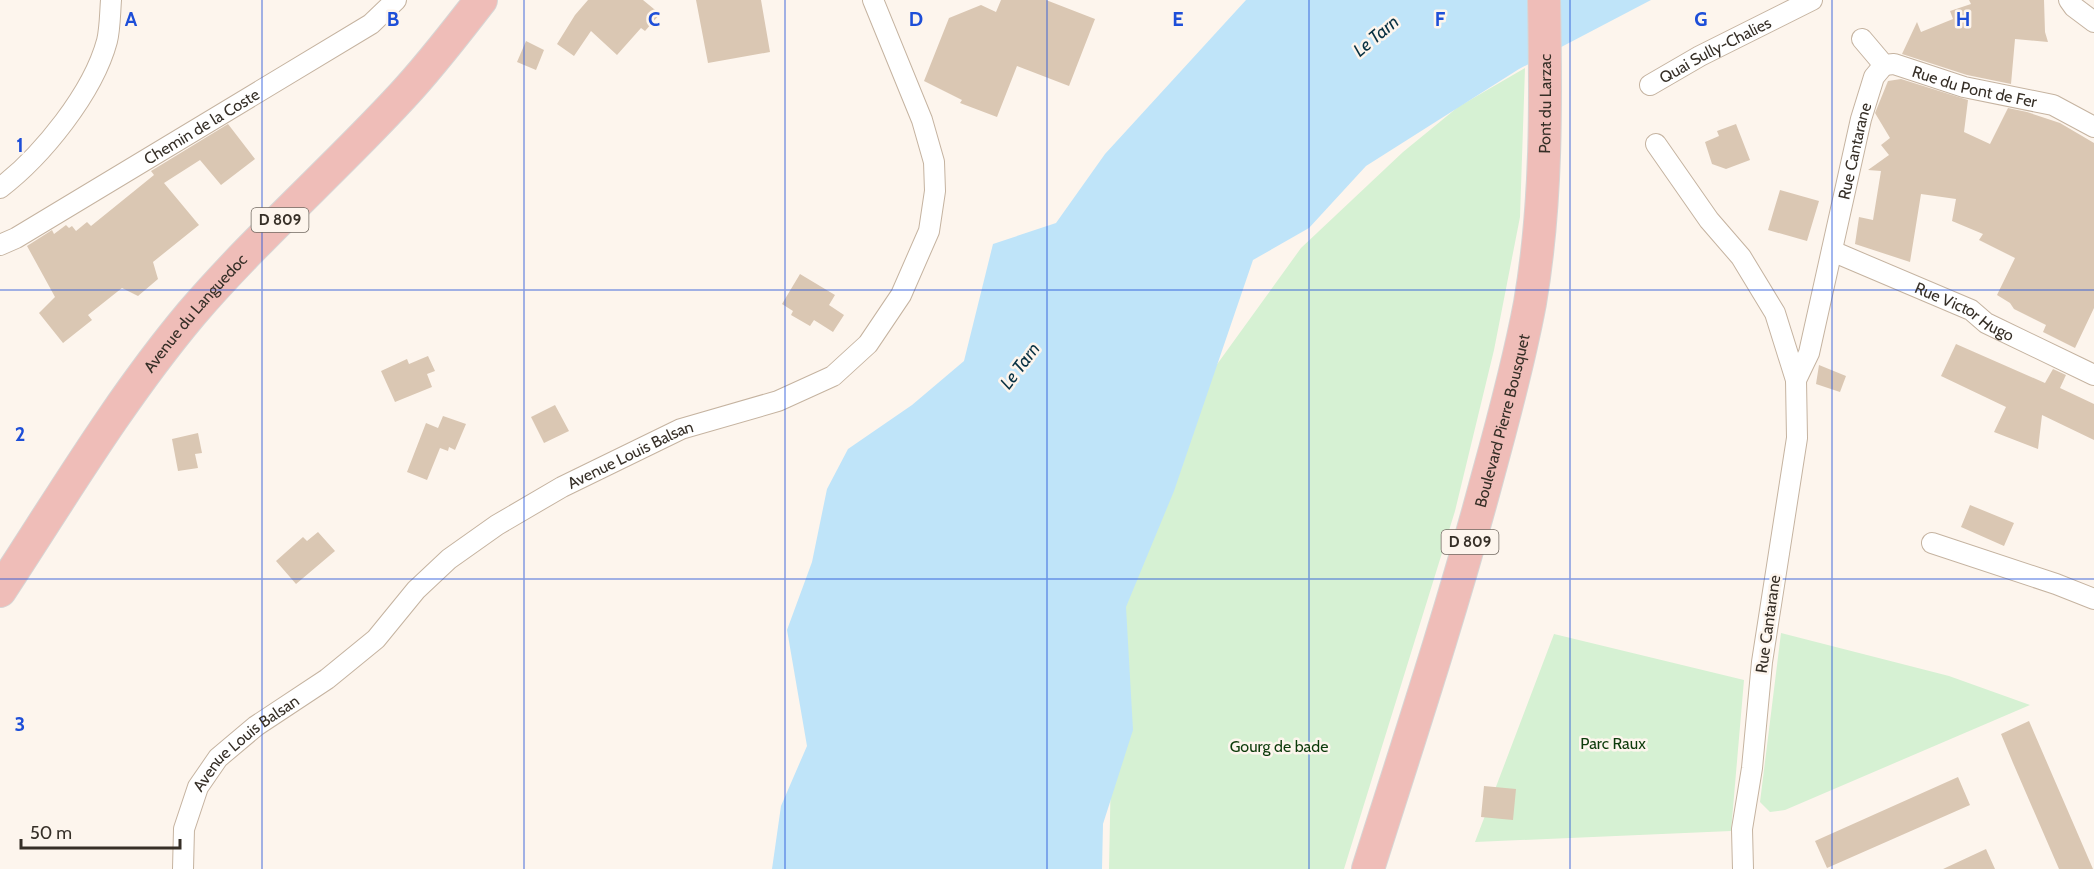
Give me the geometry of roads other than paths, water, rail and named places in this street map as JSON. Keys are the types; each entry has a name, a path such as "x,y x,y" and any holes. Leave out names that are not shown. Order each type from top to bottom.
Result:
{"main road":[{"name":"Avenue du Languedoc","path":"0,591 92,451 151,366 191,314 256,244 404,95 481,0"},
{"name":"Pont du Larzac","path":"1540,207 1545,71 1544,0"},
{"name":"Boulevard Pierre Bousquet","path":"1368,869 1468,551 1495,451 1530,302 1540,207"}],"street":[{"path":"0,188 18,174 68,118 92,78 107,41 111,0"},
{"name":"Chemin de la Coste","path":"0,245 16,238 371,24 396,0"},
{"name":"Avenue Louis Balsan","path":"183,869 184,829 198,787 218,758 256,726 327,679 376,639 416,590 449,559 497,525 562,487 681,429 778,401 833,376 868,344 901,295 929,231 935,190 934,162 922,120 873,0"},
{"name":"Quai Sully-Chalies","path":"1650,85 1700,56 1812,0"},
{"path":"2069,0 2074,7 2094,22"},
{"path":"1862,39 1884,65"},
{"name":"Rue du Pont de Fer","path":"1884,65 1894,64 1964,87 2053,105 2094,127"},
{"name":"Rue Cantarane","path":"1796,380 1809,353 1862,119 1874,77 1884,65"},
{"name":"Rue Cantarane","path":"1656,144 1709,219 1741,257 1775,313 1796,380 1797,438 1762,662 1752,768 1742,829 1743,869"},
{"name":"Rue Victor Hugo","path":"1832,251 1971,310 1986,323 2094,375"},
{"path":"1932,543 2094,599"}],"water":[{"name":"Le Tarn","path":"1246,0 1651,0 1519,69 1366,166 1309,228 1253,260 1174,491 1126,607 1133,730 1103,824 1102,869 772,869 781,806 807,746 787,630 812,562 827,489 848,449 912,405 964,361 993,244 1056,223 1105,154"}],"park label":[{"name":"Parc Raux","path":"1613,743"},
{"name":"Gourg de bade","path":"1279,746"}]}
